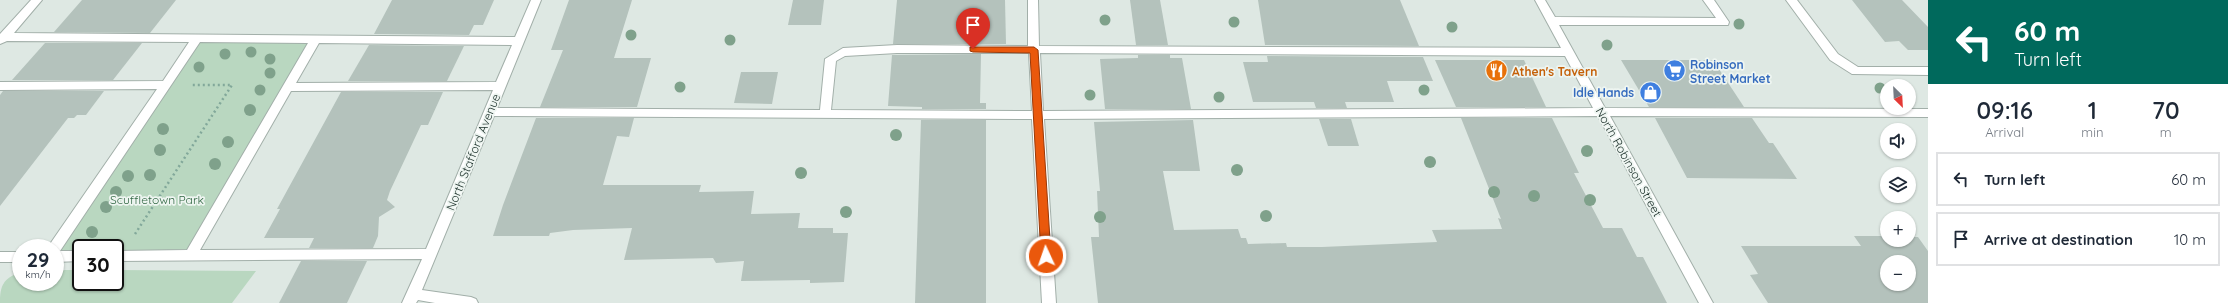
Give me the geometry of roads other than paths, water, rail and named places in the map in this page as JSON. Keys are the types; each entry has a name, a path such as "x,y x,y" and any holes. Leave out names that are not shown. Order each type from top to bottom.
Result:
{"street":[{"path":"2,40 37,0"},
{"name":"North Stafford Avenue","path":"412,299 536,0"},
{"path":"1033,0 1037,115 1049,303"},
{"name":"North Robinson Street","path":"1540,0 1550,21 1706,303"},
{"path":"1550,21 1724,22 1708,0"},
{"path":"1790,0 1834,56 1856,71 1928,71"},
{"path":"2,40 197,39 519,41"},
{"path":"61,239 197,39"},
{"path":"190,256 315,40"},
{"path":"825,114 831,59 843,52 897,49 1568,52"},
{"path":"0,86 165,85"},
{"path":"287,87 500,86"},
{"path":"489,112 1037,115 1601,112 1928,113"},
{"path":"124,256 431,254"},
{"path":"0,257 12,257"},
{"path":"412,299 471,303"}],"place":[{"name":"Athen's Tavern","path":"1497,71"},
{"name":"Robinson Street Market","path":"1674,71"},
{"name":"Idle Hands","path":"1650,92"}],"park label":[{"name":"Scuffletown Park","path":"157,199"}]}
